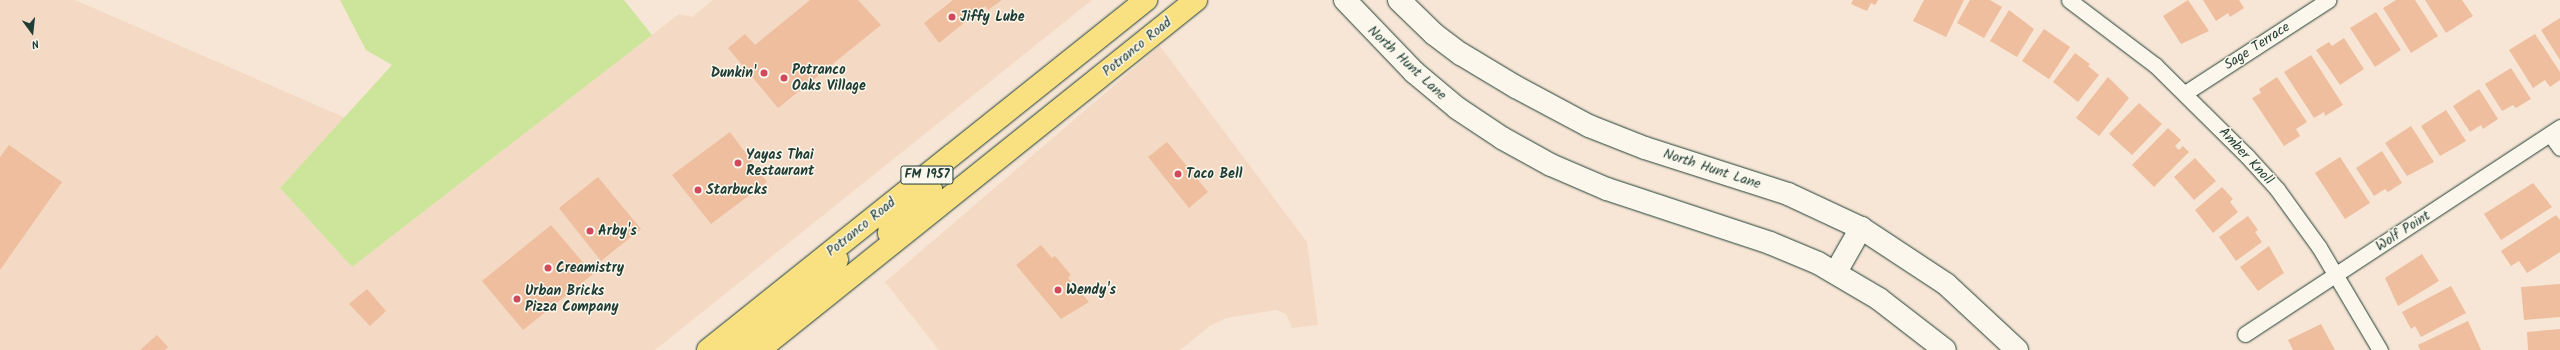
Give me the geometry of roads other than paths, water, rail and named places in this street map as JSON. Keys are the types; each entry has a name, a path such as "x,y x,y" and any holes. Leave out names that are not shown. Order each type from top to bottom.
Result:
{"main road":[{"name":"Potranco Road","path":"708,350 1146,0"},
{"name":"Potranco Road","path":"759,350 1196,0"},
{"name":"North Hunt Lane","path":"1345,0 1389,49 1436,91 1480,124 1528,153 1607,189 1770,243 1836,272 1903,315 1945,350"},
{"name":"North Hunt Lane","path":"1399,0 1434,34 1461,54 1576,119 1616,138 1788,194 1861,228 1946,284 2018,350"},
{"path":"894,241 890,233 890,226 1003,132 1015,115 1020,100"},
{"path":"1836,272 1861,228"},
{"path":"735,350 834,267 838,257 836,247"}],"street":[{"name":"Amber Knoll","path":"2069,0 2129,43 2185,93 2277,189 2337,274 2380,350"},
{"name":"Sage Terrace","path":"2185,93 2328,0"},
{"name":"Wolf Point","path":"2245,334 2555,130"},
{"path":"2555,130 2560,148"}],"place":[{"name":"Jiffy Lube","path":"952,17"},
{"name":"Dunkin'","path":"764,73"},
{"name":"Potranco Oaks Village","path":"784,78"},
{"name":"Yayas Thai Restaurant","path":"738,163"},
{"name":"Taco Bell","path":"1178,174"},
{"name":"Starbucks","path":"698,190"},
{"name":"Arby's","path":"590,231"},
{"name":"Creamistry","path":"548,268"},
{"name":"Wendy's","path":"1058,290"},
{"name":"Urban Bricks Pizza Company","path":"517,299"}]}
